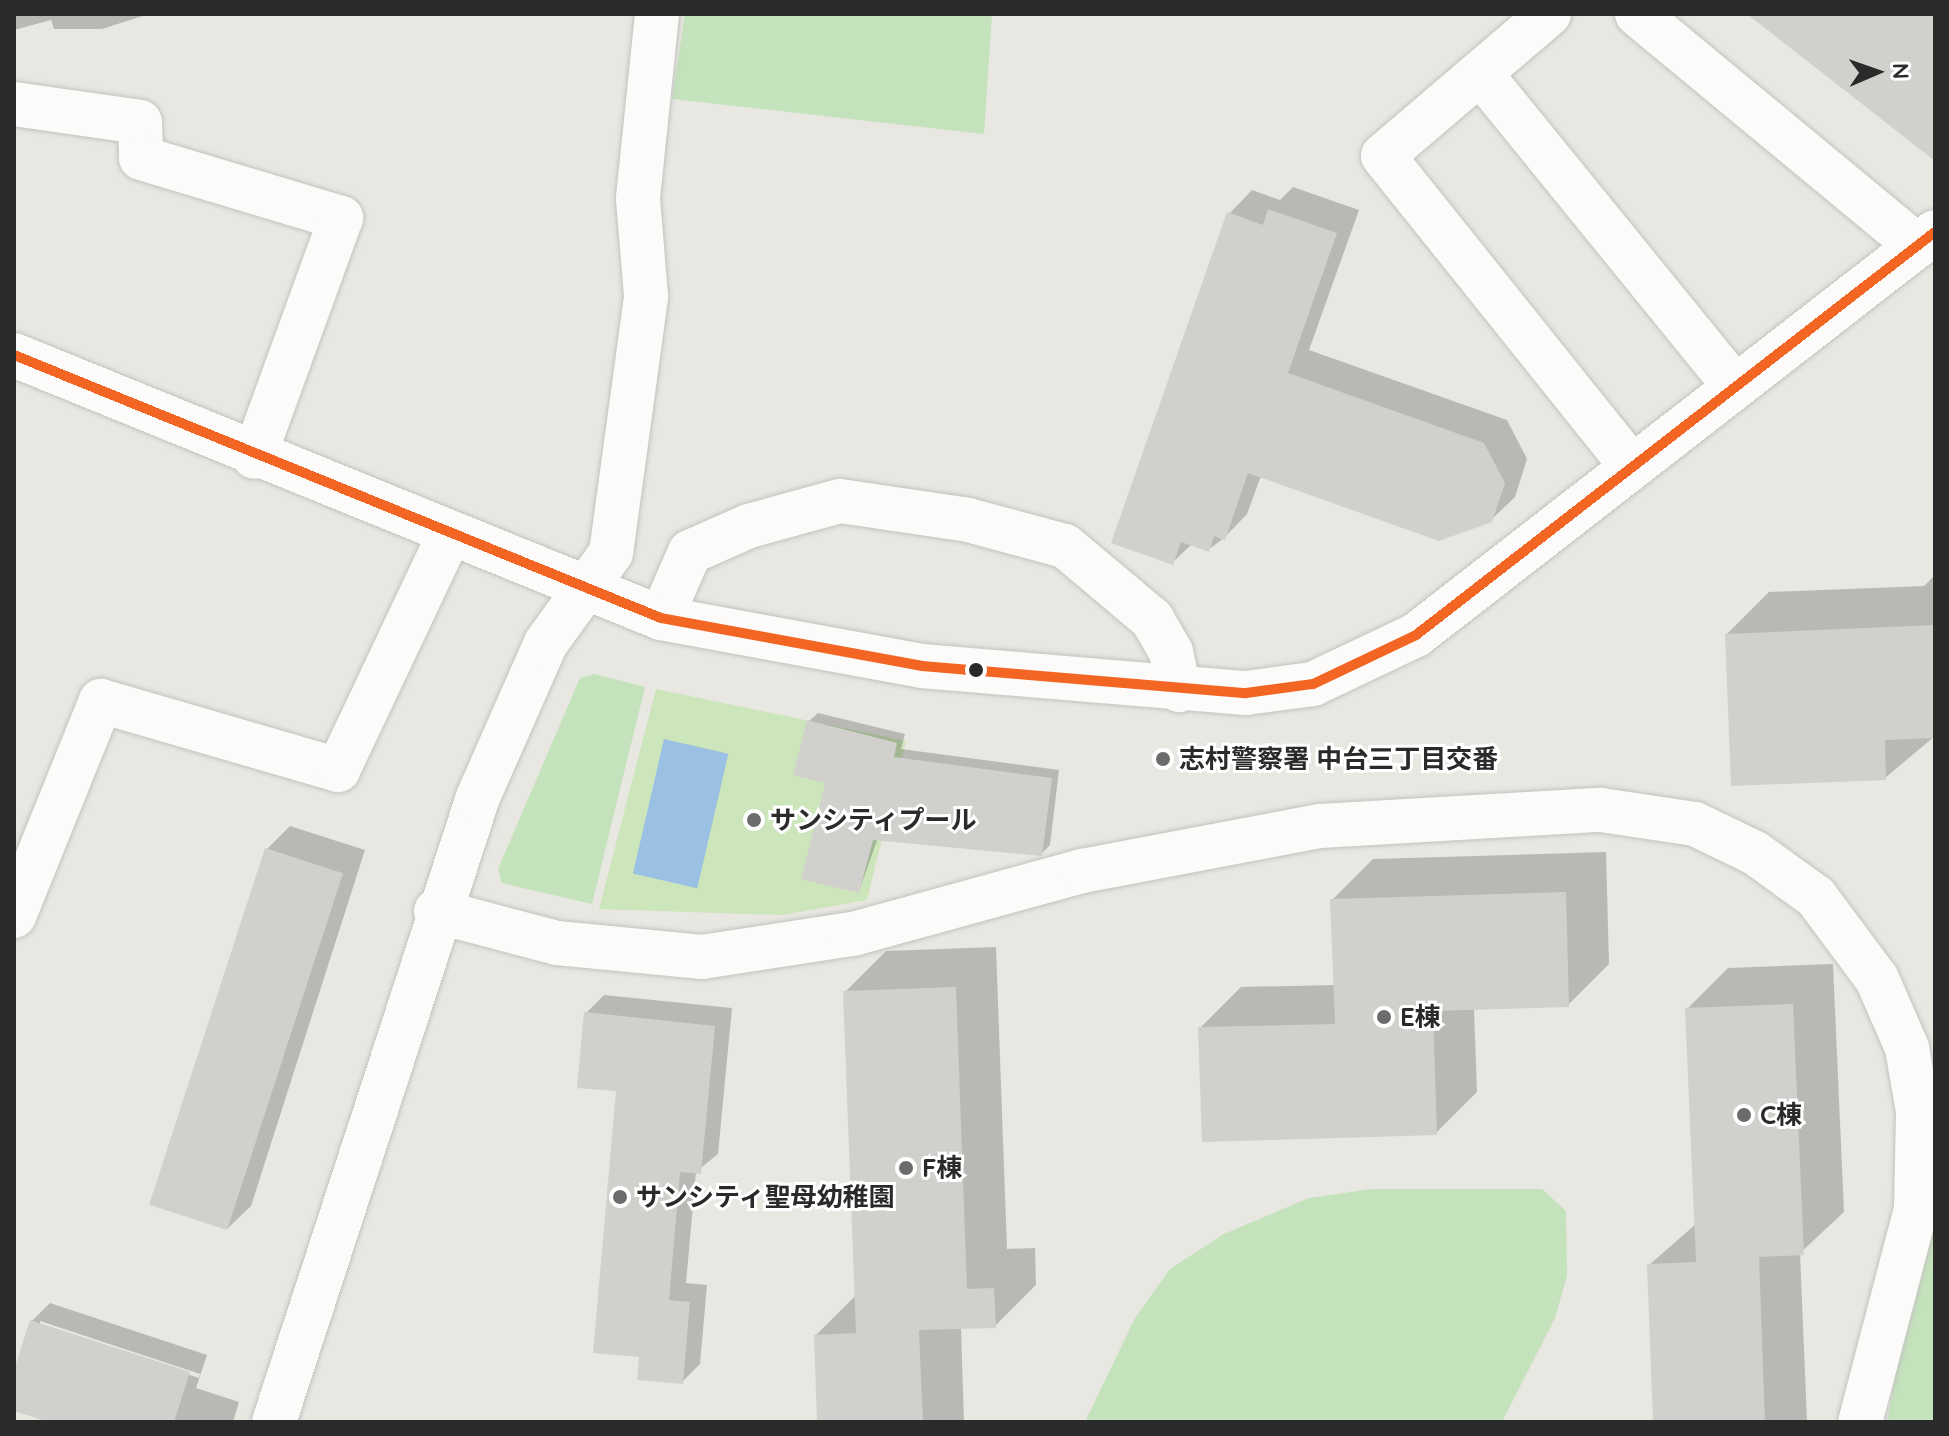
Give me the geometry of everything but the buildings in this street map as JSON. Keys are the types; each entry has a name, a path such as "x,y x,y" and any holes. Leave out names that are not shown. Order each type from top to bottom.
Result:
{"street":[{"path":"274,1422 436,911 546,643 611,553 646,296 638,198 657,14"},
{"path":"1549,14 1383,156 1632,467"},
{"path":"14,355 254,457 661,618 878,660 1179,690 1246,693 1313,684 1367,663 1416,635 1926,239 1637,14"},
{"path":"1480,73 1734,386"},
{"path":"14,104 140,122 141,158 341,218 254,457"},
{"path":"661,618 690,552 749,526 840,501 968,520 1065,546 1152,619 1171,652 1179,690"},
{"path":"14,916 101,701 338,770 449,535"},
{"path":"436,911 557,943 702,957 840,937 1082,871 1320,826 1601,810 1695,824 1755,853 1816,897 1877,979 1907,1048 1918,1112 1916,1209 1860,1422"}],"green space":[{"path":"685,14 992,14 984,134 672,99"},
{"path":"594,674 645,687 592,904 502,883 498,869 580,678"},
{"name":"サンシティプール","path":"656,689 906,741 867,900 783,915 599,909"},
{"path":"1935,1163 1935,1422 1887,1422"},
{"path":"1372,1189 1542,1189 1566,1211 1567,1276 1555,1318 1502,1422 1085,1422 1135,1318 1170,1269 1224,1234 1309,1198"}],"water":[{"path":"664,739 728,754 697,888 633,873"}],"transit line":[{"path":"14,355 661,618 922,666 1246,693 1313,684 1416,635 1935,232"}],"place":[{"name":"志村警察署 中台三丁目交番","path":"1163,759"},
{"name":"サンシティプール","path":"754,820"},
{"name":"E棟","path":"1384,1017"},
{"name":"C棟","path":"1744,1115"},
{"name":"F棟","path":"906,1168"},
{"name":"サンシティ聖母幼稚園","path":"620,1197"}]}
